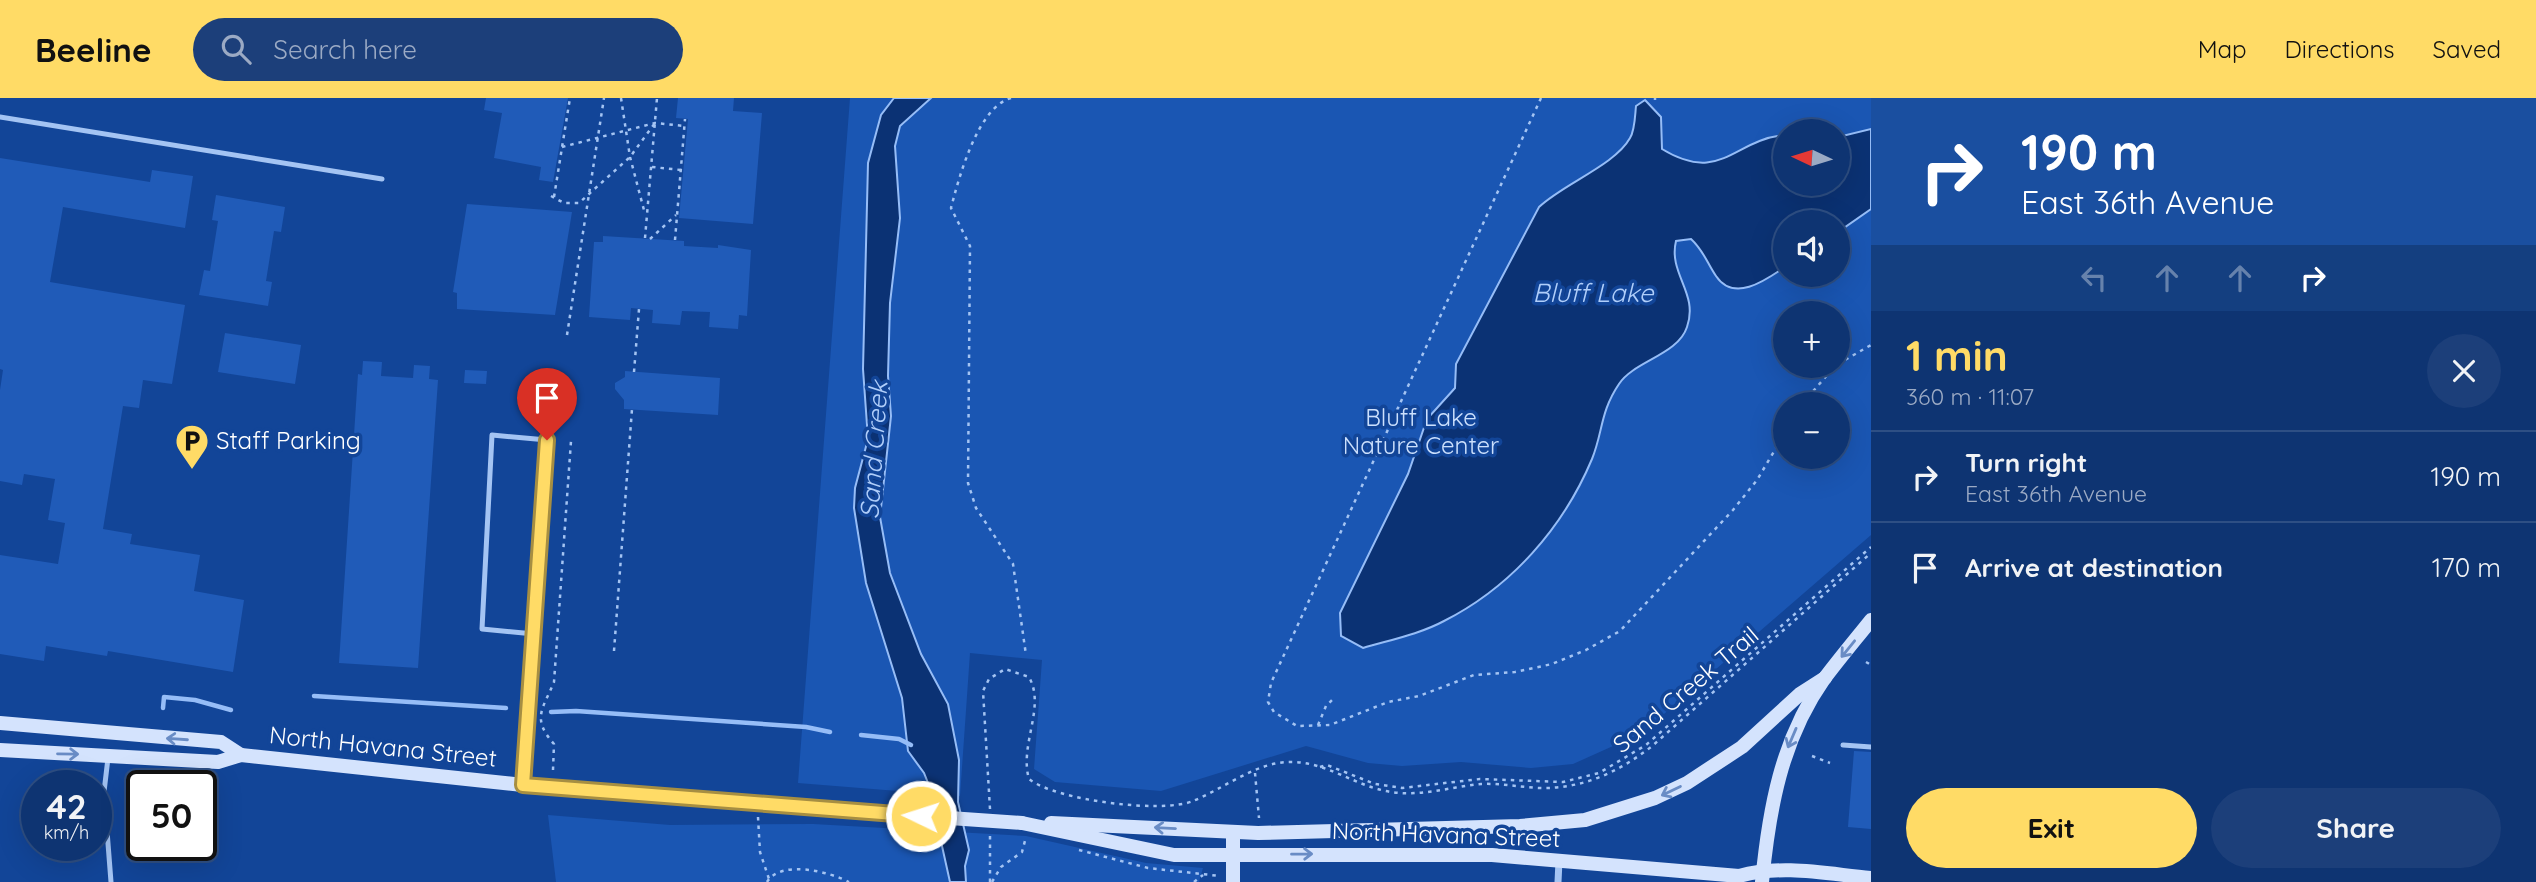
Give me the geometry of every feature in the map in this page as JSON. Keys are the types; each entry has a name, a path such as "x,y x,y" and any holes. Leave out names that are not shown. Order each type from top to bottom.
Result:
{"main road":[{"path":"1763,876 1770,809 1779,776 1805,710 1825,678 1871,621"},
{"name":"North Havana Street","path":"1024,829 1233,832 1520,826 1603,815 1655,798 1709,769 1761,732 1800,694 1825,678"},
{"name":"North Havana Street","path":"0,723 221,742 241,755"},
{"name":"North Havana Street","path":"0,750 218,762 241,755 523,785 1024,829 1158,853 1234,855 1419,852 1739,876 1871,878"},
{"path":"1233,832 1233,882"}],"street":[{"path":"1558,882 1559,861"}],"lane":[{"path":"0,117 382,179"},
{"path":"523,785 534,634 547,440 492,435 482,629 534,634"},
{"path":"1843,745 1871,747"},
{"path":"108,754 104,792 111,882"}],"path":[{"path":"570,98 552,197 564,203 579,204 592,189 630,157 655,123"},
{"path":"567,335 592,189 604,98"},
{"path":"621,98 630,157 646,218"},
{"path":"645,239 657,98"},
{"path":"1011,98 1002,101 985,118 958,180 951,208 970,246 968,483 976,508 1013,564 1026,655"},
{"path":"1541,98 1271,683 1268,702 1274,712 1297,726 1318,726 1353,718 1388,702 1419,695 1474,675 1515,672 1552,664 1586,650 1620,631 1733,510 1757,480 1773,453"},
{"path":"675,240 685,119"},
{"path":"562,147 655,123 684,126"},
{"path":"651,167 681,170"},
{"path":"650,239 677,214"},
{"path":"634,372 639,309"},
{"path":"1850,357 1871,345"},
{"path":"1812,392 1825,378"},
{"path":"614,651 632,410"},
{"path":"553,770 554,744 543,731 541,715 554,682 571,441"},
{"path":"1319,767 1327,765 1375,784 1402,788 1480,779 1563,782 1599,773 1646,745 1871,547"},
{"name":"Sand Creek Trail","path":"990,817 983,691 989,679 1005,669 1029,677 1034,686 1025,766 1029,779 1051,793 1158,807 1176,806 1285,762 1319,767 1363,785 1394,793 1490,784 1554,788 1609,774 1651,747 1871,554"},
{"path":"1866,662 1871,666"},
{"path":"1318,726 1326,706 1332,700"},
{"path":"1812,755 1830,763"},
{"path":"1255,772 1259,818"},
{"path":"770,818 758,817 760,852 768,881 777,873 805,870 849,882"},
{"path":"991,882 1001,867 1022,852 1024,829"},
{"path":"990,830 991,882"},
{"path":"1194,882 1203,876 1209,876"}],"green space":[{"name":"Bluff Lake Nature Center","path":"850,98 1871,98 1871,535 1642,733 1573,764 1531,768 1461,762 1402,766 1368,763 1306,746 1161,791 1055,782 1034,769 1042,660 970,653 960,796 798,783"},
{"path":"548,815 670,825 813,824 1026,836 1146,863 1203,868 1199,882 556,882"}],"water":[{"name":"Sand Creek","path":"894,98 931,98 900,126 895,146 900,218 890,303 888,376 891,416 880,517 890,573 921,654 948,704 959,760 958,802 969,850 965,866 966,882 950,882 928,783 908,751 902,698 866,583 854,508 855,488 868,439 863,369 868,163 881,115"},
{"name":"Bluff Lake","path":"1645,100 1661,117 1662,149 1682,159 1699,163 1726,157 1773,137 1773,196 1850,196 1850,134 1871,129 1871,209 1850,224 1850,210 1773,210 1773,275 1760,283 1741,288 1723,284 1691,239 1676,241 1676,264 1689,304 1687,327 1675,344 1635,369 1619,384 1608,404 1592,459 1566,509 1550,532 1513,573 1468,607 1425,630 1363,648 1341,636 1340,613 1408,474 1427,419 1455,388 1456,364 1539,207 1623,148 1633,131 1636,106"}],"building":[{"path":"486,98 568,98 553,182 539,180 541,167 494,158 502,113 484,110"},
{"path":"678,98 734,98 733,111 762,113 753,224 679,218 688,119 676,118"},
{"path":"0,158 150,182 152,170 193,176 185,228 63,207 50,282 185,305 172,384 143,380 139,408 123,406 103,529 132,534 130,544 200,555 194,591 244,600 233,672 108,651 107,656 46,646 44,661 0,654 0,555 58,564 65,523 48,520 55,479 24,474 22,485 0,481 0,390 3,370 0,369"},
{"path":"216,195 285,207 281,232 274,231 266,281 272,282 268,306 199,295 204,270 210,271 218,221 212,220"},
{"path":"467,204 572,212 555,315 457,309 457,293 453,292"},
{"path":"603,236 684,241 684,246 718,248 718,245 751,250 747,316 739,315 738,329 709,327 710,312 682,311 680,325 652,323 653,310 631,308 630,320 589,317 594,242 603,242"},
{"path":"225,333 301,345 295,384 218,372"},
{"path":"363,361 382,362 381,376 413,378 414,365 430,366 429,379 438,380 418,668 339,663 358,374 362,375"},
{"path":"465,370 487,371 486,384 464,383"},
{"path":"625,371 720,378 718,415 624,409 624,400 615,389 615,383 625,377"},
{"path":"1854,751 1871,752 1871,829 1848,827"}],"waterway":[{"path":"314,696 506,708"},
{"path":"163,708 164,697 195,700 231,710"},
{"path":"551,712 576,711 806,727 830,732"},
{"path":"861,735 899,739 911,745"}],"place":[{"name":"Staff Parking","path":"192,471"}],"route":[{"path":"547,440 523,785 921,816"}]}
